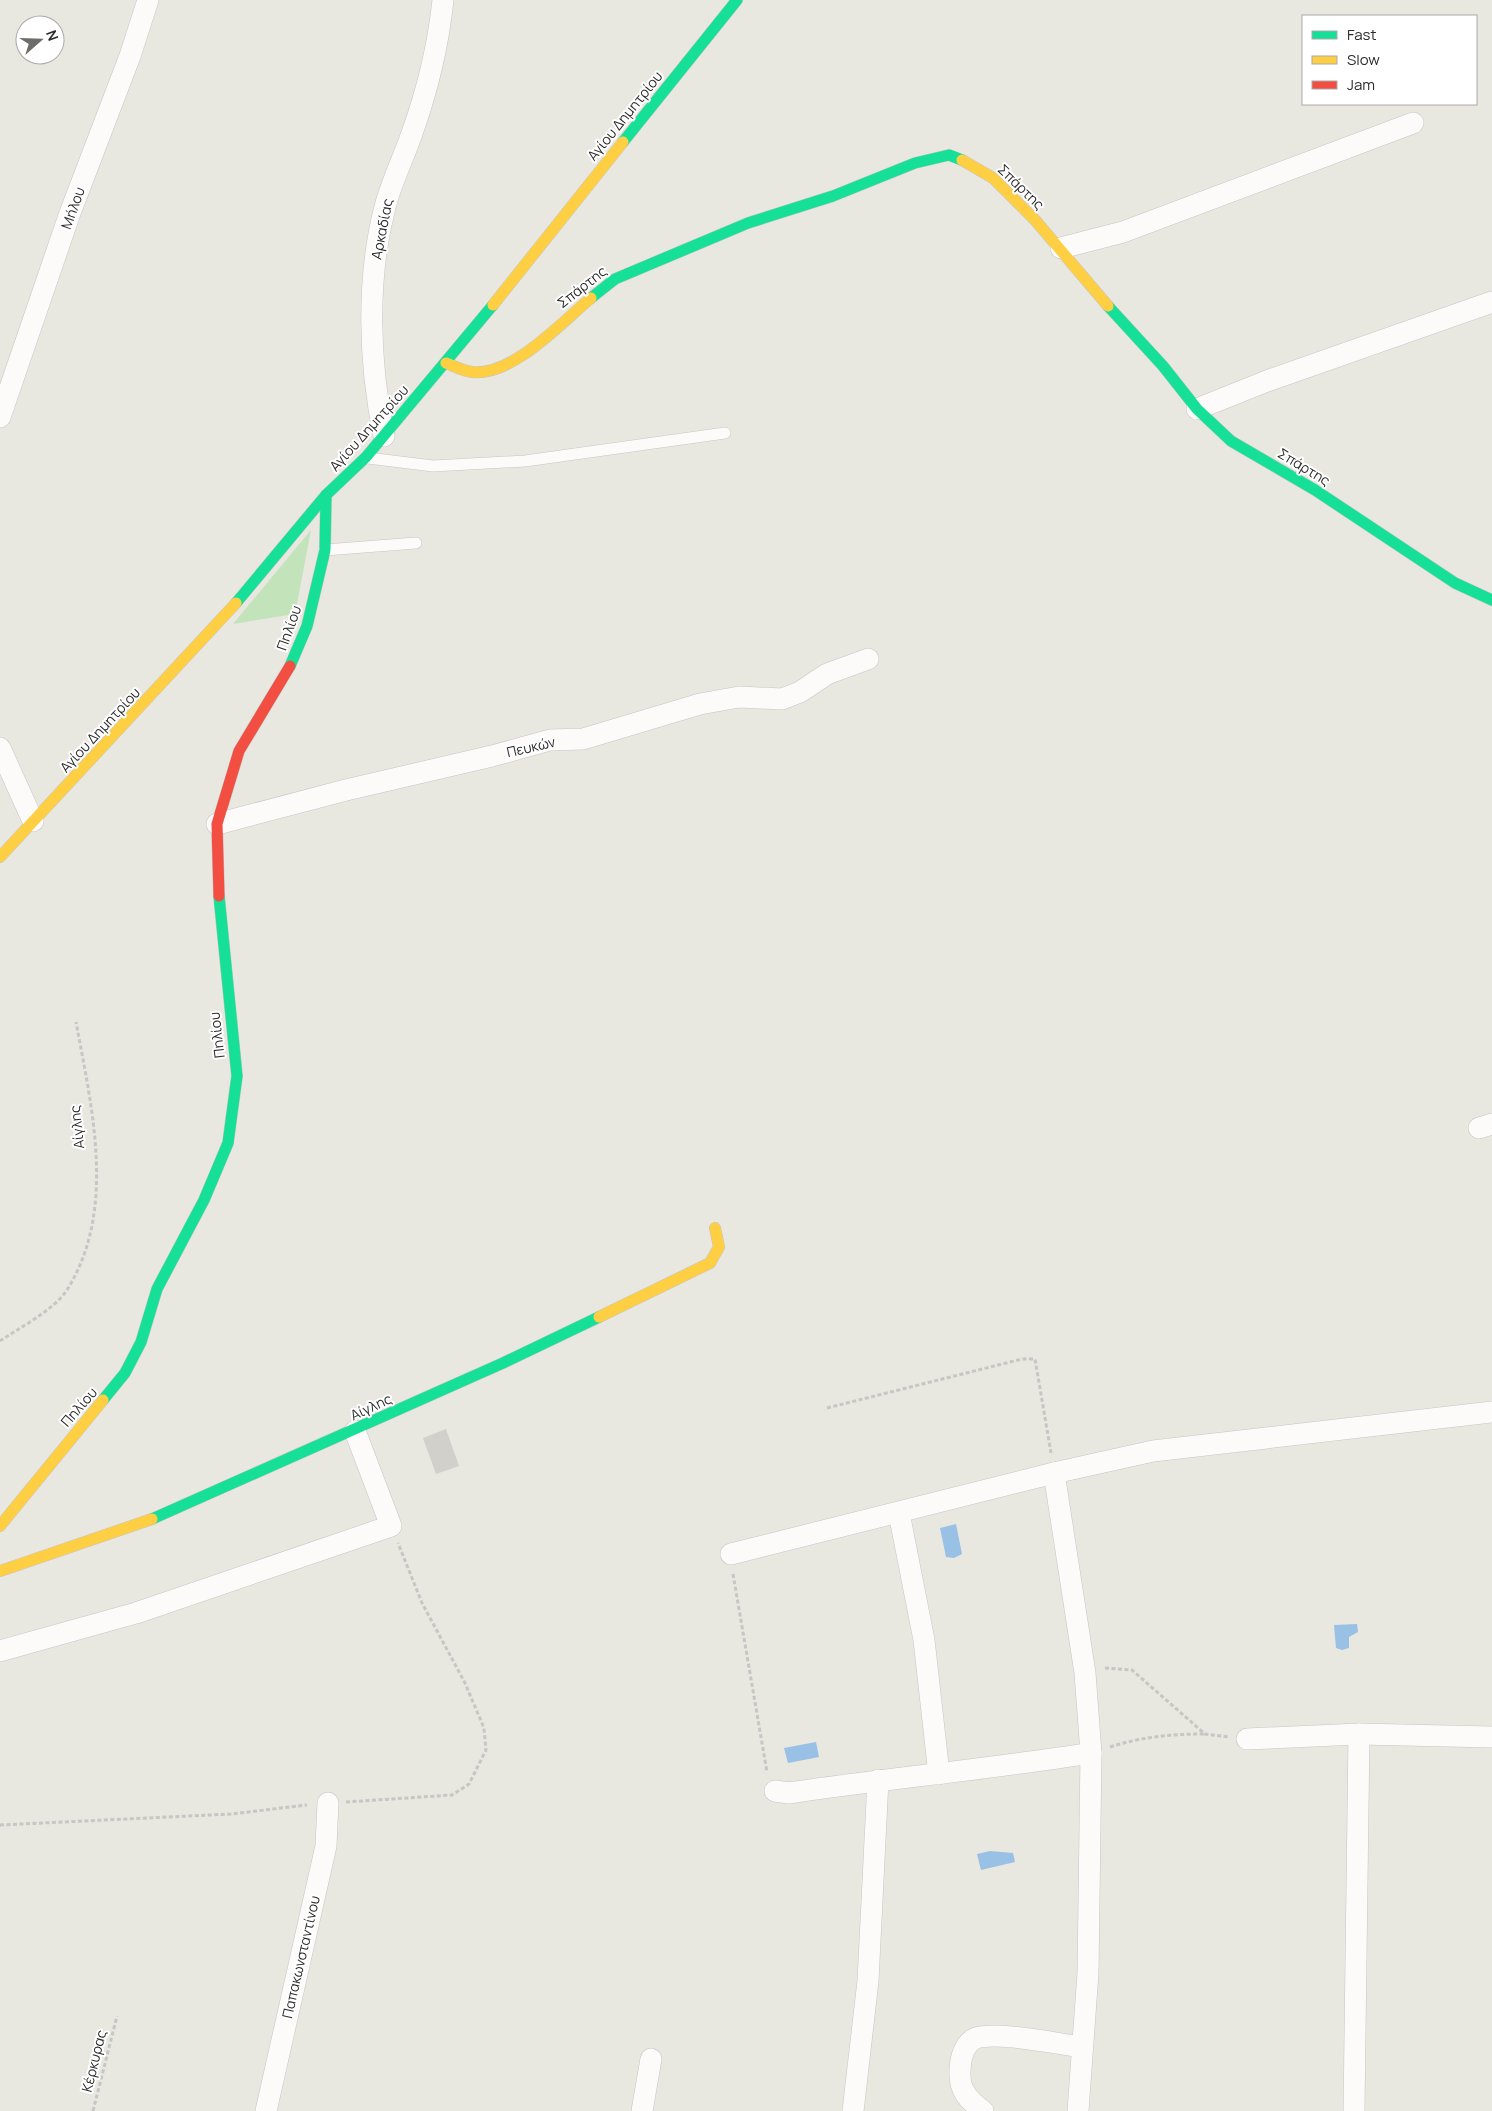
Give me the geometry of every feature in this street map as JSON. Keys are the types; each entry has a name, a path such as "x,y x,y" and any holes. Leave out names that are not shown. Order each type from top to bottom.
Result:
{"street":[{"name":"Μήλου","path":"0,417 70,213 130,56 148,0"},
{"name":"Αρκαδίας","path":"384,436 375,394 373,320 375,260 385,206 430,80 443,0"},
{"name":"Αγίου Δημητρίου","path":"0,857 217,626 326,495 366,457 446,363 737,0"},
{"path":"1061,248 1123,232 1413,123"},
{"name":"Σπάρτης","path":"446,363 472,372 499,369 521,356 615,279 677,251 748,223 833,196 915,163 949,155 971,163 993,178 1061,248 1083,278 1164,366 1197,409 1231,441 1315,490 1455,583 1492,600"},
{"path":"1197,409 1267,381 1492,302"},
{"name":"Πηλίου","path":"0,1526 126,1373 141,1342 158,1289 204,1200 228,1143 237,1076 219,915 217,824 239,751 291,664 307,626 325,550 326,495"},
{"name":"Πευκών","path":"217,824 550,740 583,739 700,704 739,697 782,699 800,692 827,674 868,659"},
{"path":"0,748 33,822"},
{"name":"Αίγλης","path":"0,1571 80,1546 152,1519 355,1431 710,1264 718,1255 720,1242 715,1228"},
{"path":"731,1554 1054,1473 1153,1451 1492,1412"},
{"path":"0,1651 136,1613 391,1526 355,1431"},
{"path":"1054,1473 1085,1673 1091,1754 1088,1973 1078,2111"},
{"path":"899,1513 924,1640 939,1774"},
{"path":"1247,1739 1359,1734 1492,1737"},
{"path":"1354,2111 1359,1734"},
{"path":"775,1791 790,1793 878,1780 1091,1754"},
{"path":"853,2111 868,1980 878,1780"},
{"name":"Παπακωνσταντίνου","path":"266,2111 326,1846 328,1803"},
{"path":"983,2111 971,2102 962,2090 960,2070 965,2047 975,2038 991,2036 1082,2046"},
{"path":"642,2111 650,2059"}],"lane":[{"path":"366,457 433,466 525,461 724,433"},
{"path":"325,550 416,543"}],"path":[{"name":"Αίγλης","path":"0,1341 44,1311 66,1291 93,1230 96,1177 92,1119 76,1022"},
{"path":"827,1408 1022,1359 1035,1360 1054,1473"},
{"path":"0,1825 231,1814 328,1803 452,1795 469,1784 486,1750 484,1728 465,1684 422,1602 391,1526"},
{"path":"731,1554 768,1779 775,1791"},
{"path":"1085,1673 1109,1667 1132,1670 1205,1734"},
{"path":"1091,1754 1133,1740 1165,1734 1205,1734 1247,1739"},
{"name":"Κέρκυρας","path":"93,2111 117,2016"}],"green space":[{"path":"311,530 295,614 233,624"}],"water":[{"path":"956,1524 962,1554 954,1558 946,1557 940,1528"},
{"path":"1357,1624 1358,1632 1349,1637 1349,1648 1342,1650 1336,1648 1334,1625"},
{"path":"816,1742 819,1757 788,1763 784,1748"},
{"path":"990,1851 1013,1853 1015,1862 981,1870 977,1854"}],"building":[{"path":"446,1429 459,1466 436,1474 423,1438"}],"traffic: fast":[{"path":"623,142 737,0"},
{"path":"591,298 615,279 748,223 833,196 915,163 949,155 962,160"},
{"path":"236,603 326,495 366,457 493,305"},
{"path":"1108,306 1163,366 1197,409 1231,441 1315,490 1455,583 1492,600"},
{"path":"290,666 307,626 325,550 326,495"},
{"path":"103,1400 125,1373 141,1342 157,1289 204,1200 228,1143 237,1076 219,896"},
{"path":"152,1519 503,1363 599,1317"}],"traffic: slow":[{"path":"493,305 623,142"},
{"path":"962,160 993,178 1035,220 1108,306"},
{"path":"446,363 472,372 487,371 503,366 536,346 591,298"},
{"path":"0,857 236,603"},
{"path":"599,1317 710,1263 719,1247 715,1228"},
{"path":"0,1526 103,1400"},
{"path":"0,1571 152,1519"}],"traffic: jam":[{"path":"219,896 217,824 239,751 290,666"}]}
